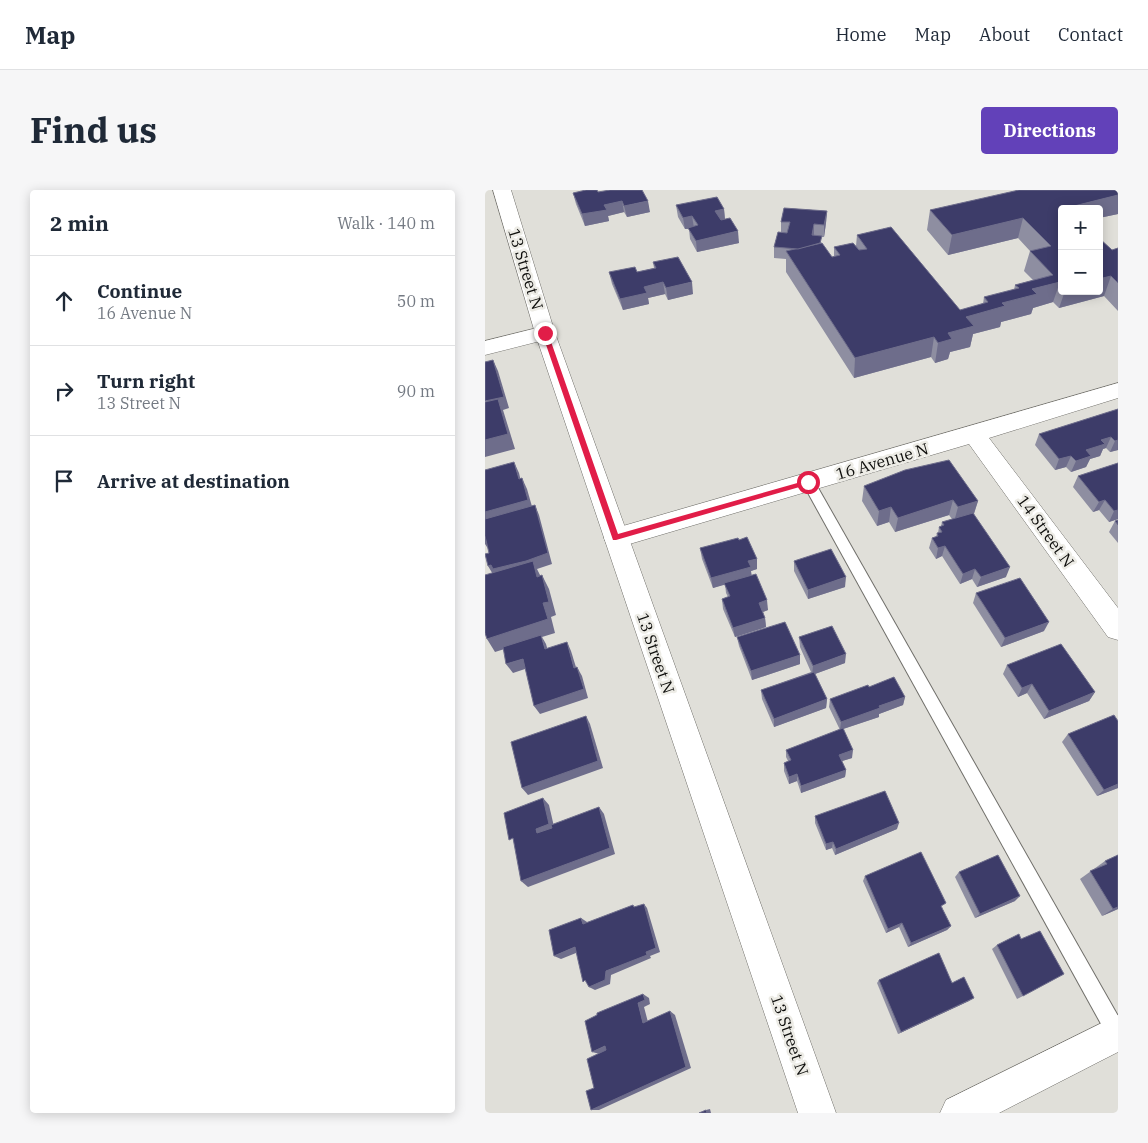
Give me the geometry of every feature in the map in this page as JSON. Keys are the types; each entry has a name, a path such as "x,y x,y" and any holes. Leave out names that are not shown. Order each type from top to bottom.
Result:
{"street":[{"name":"13 Street N","path":"503,190 545,333 817,1113"},
{"path":"485,348 545,333"},
{"name":"16 Avenue N","path":"616,538 1118,390"},
{"name":"14 Street N","path":"974,434 1118,629"},
{"path":"959,1113 1118,1034"}],"lane":[{"path":"808,482 1118,1034"}],"building":[{"path":"597,190 598,192 642,190 648,201 624,206 622,201 604,205 607,210 582,214 573,193"},
{"path":"1019,190 1118,190 1118,195 1078,205 1058,205 1058,282 1032,289 1037,294 1002,303 1005,306 966,317 974,326 948,333 952,339 938,343 934,337 855,358 786,251 822,243 832,257 840,255 834,247 853,243 859,250 867,249 857,235 891,227 960,310 988,302 984,297 1019,288 1015,285 1053,275 1030,251 1051,246 1023,218 952,235 930,210"},
{"path":"717,197 724,209 715,211 721,220 730,218 738,231 696,241 688,228 698,225 692,216 683,218 676,205"},
{"path":"784,208 827,211 824,225 814,224 812,235 822,236 820,243 798,249 774,247 778,232 787,233 790,222 781,222"},
{"path":"1103,242 1112,250 1118,248 1118,283 1111,276 1103,278"},
{"path":"678,257 692,282 666,288 663,282 644,287 647,293 620,299 609,272 635,267 637,272 656,268 653,262"},
{"path":"493,360 504,397 485,401 485,362"},
{"path":"498,399 508,434 485,440 485,402"},
{"path":"1118,409 1118,440 1115,441 1111,437 1101,440 1105,444 1086,450 1091,456 1076,461 1071,456 1059,459 1039,434"},
{"path":"949,460 978,501 958,507 953,500 898,518 891,507 879,511 864,486 905,470"},
{"path":"514,462 519,479 522,478 528,500 485,512 485,470"},
{"path":"1118,463 1118,510 1114,511 1105,500 1099,502 1078,476"},
{"path":"535,505 548,553 526,561 493,569 491,565 488,566 485,554 489,553 485,536 485,519"},
{"path":"973,513 1010,567 981,577 975,569 963,574 945,546 938,548 932,538 938,536 937,533 942,532 939,527 944,525 942,522"},
{"path":"747,537 757,559 748,561 751,567 711,578 700,548"},
{"path":"831,549 846,577 808,590 794,561"},
{"path":"533,561 537,577 542,575 549,602 543,603 548,619 487,639 485,633 485,575"},
{"path":"756,574 767,600 759,603 765,618 733,628 722,599 730,596 724,583"},
{"path":"1020,578 1049,622 1005,638 976,593"},
{"path":"785,622 800,655 751,671 737,637"},
{"path":"832,626 846,654 813,666 799,637"},
{"path":"541,635 545,649 567,642 574,668 577,667 584,689 534,706 523,659 506,664 503,647"},
{"path":"1061,644 1095,692 1049,711 1032,684 1022,688 1007,665"},
{"path":"814,672 827,699 774,719 761,690"},
{"path":"894,677 905,697 841,722 830,699"},
{"path":"1114,715 1118,721 1118,784 1104,790 1068,734"},
{"path":"586,716 598,761 522,788 511,742"},
{"path":"843,728 853,750 839,755 846,770 801,786 797,774 789,777 784,763 791,760 786,750"},
{"path":"885,791 899,823 836,849 833,842 826,844 815,816"},
{"path":"543,798 549,824 536,829 537,833 552,828 551,825 599,807 610,848 521,881 513,838 509,840 504,813"},
{"path":"921,852 946,903 941,906 951,926 911,943 902,923 888,929 865,876"},
{"path":"998,855 1020,896 980,914 959,872"},
{"path":"1118,855 1118,907 1113,909 1090,871 1107,864 1105,861"},
{"path":"644,904 656,948 646,952 647,955 606,971 605,980 589,987 585,980 583,982 575,947 554,956 549,930 581,918 583,924 633,905 634,907"},
{"path":"1040,931 1064,974 1023,996 997,945 1019,934 1021,939"},
{"path":"939,953 952,983 964,977 974,998 901,1032 879,980"},
{"path":"643,994 645,1000 638,1003 643,1023 670,1011 686,1067 591,1110 586,1091 594,1088 587,1059 606,1050 605,1046 592,1052 585,1021 597,1015 597,1013"}],"route":[{"path":"545,333 616,538 808,482"}]}
